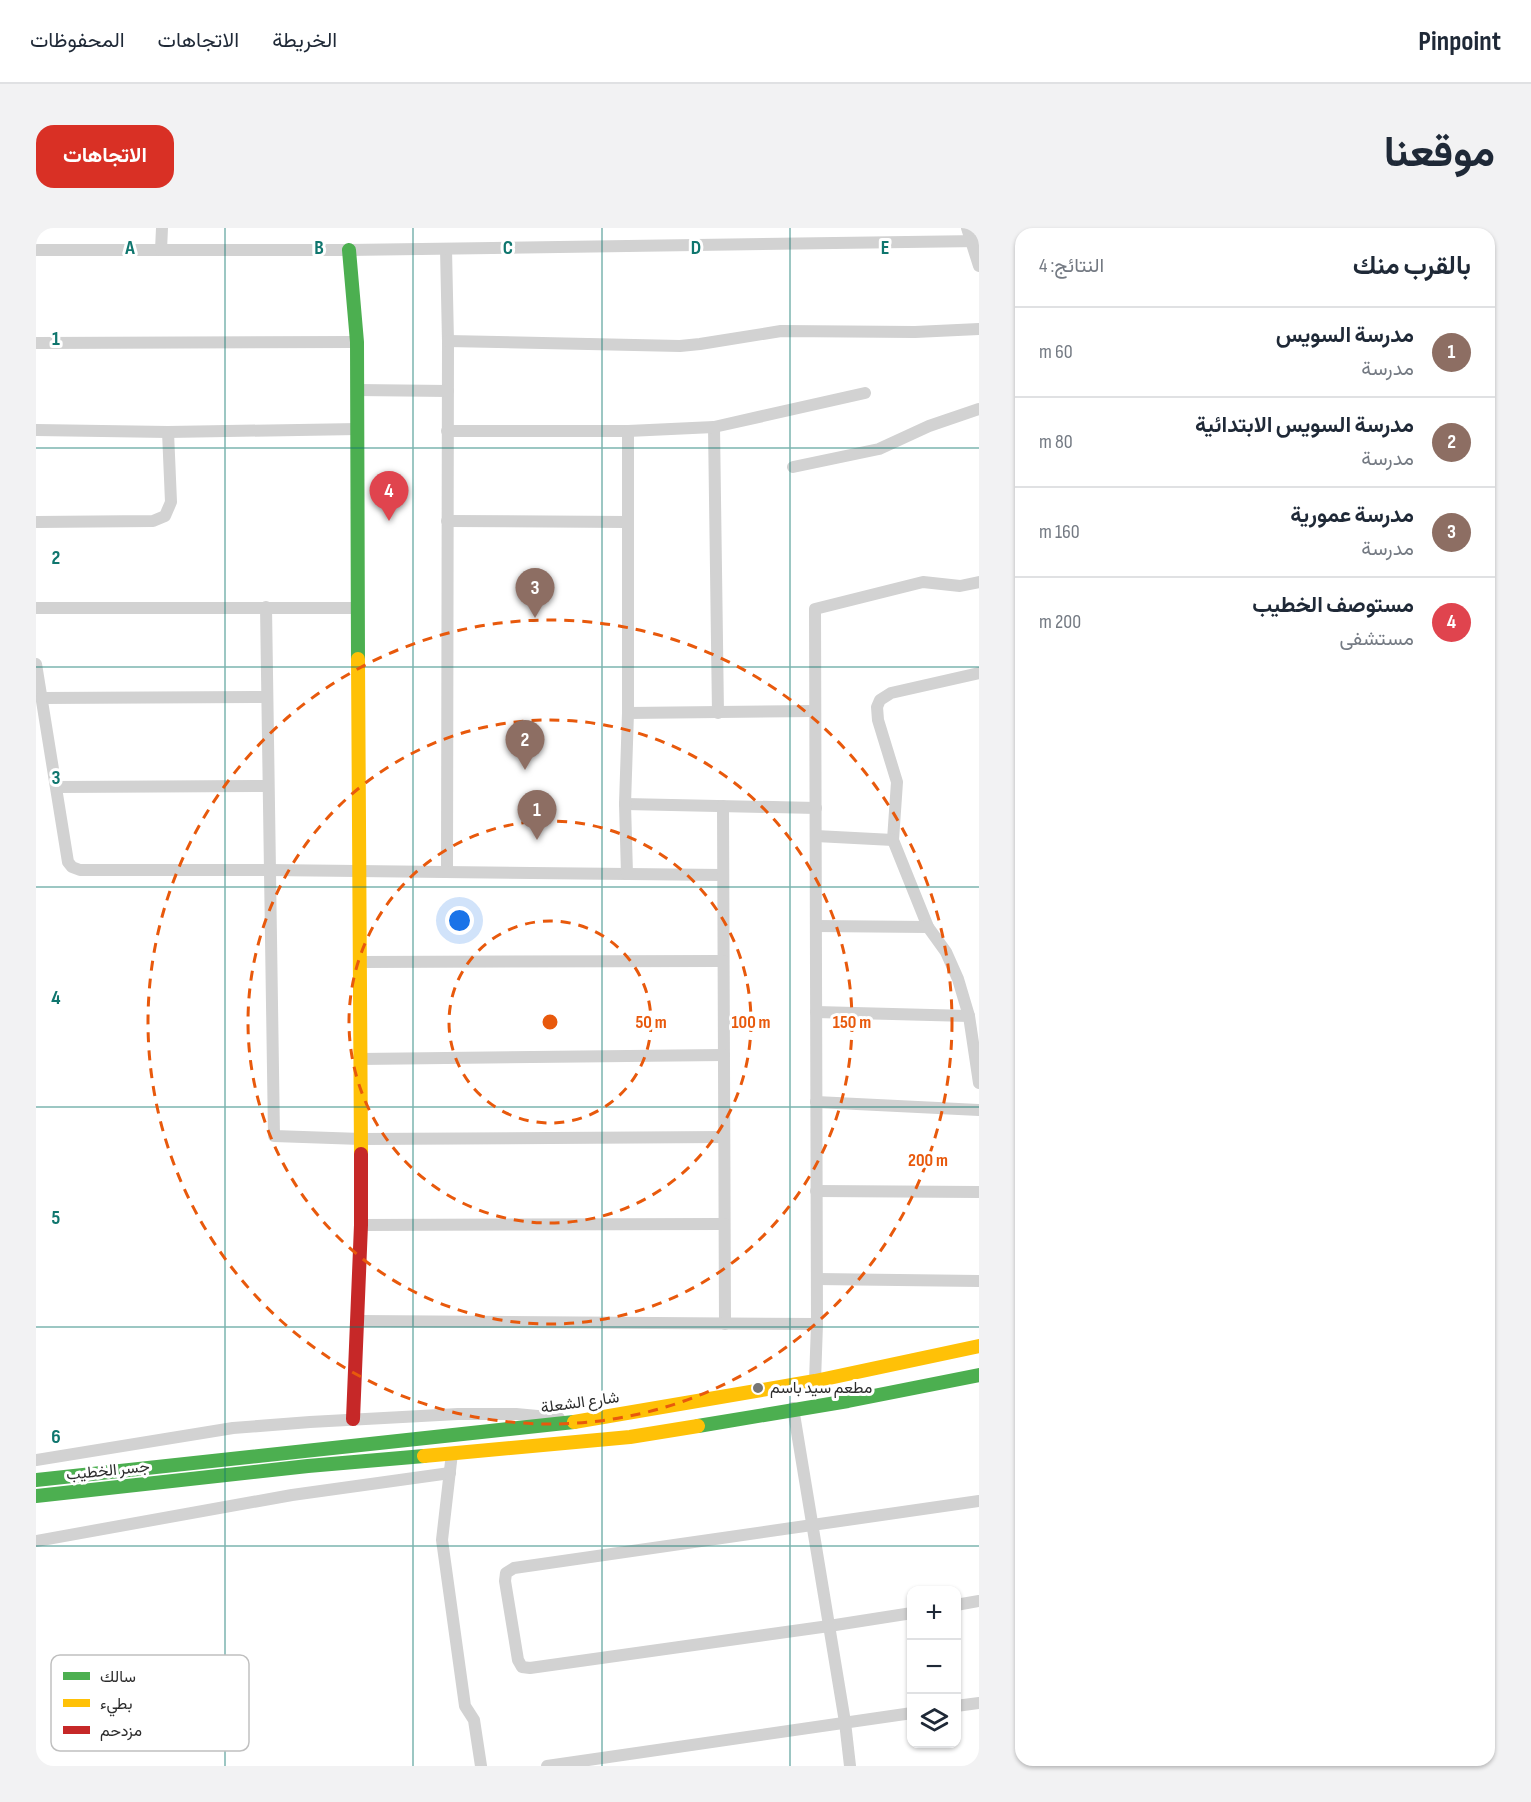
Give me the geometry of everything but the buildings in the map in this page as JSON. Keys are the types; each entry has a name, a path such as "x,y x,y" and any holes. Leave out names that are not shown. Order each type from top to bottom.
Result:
{"main road":[{"path":"349,250 357,342 361,1139 361,1225 353,1419"},
{"name":"شارع الشعلة","path":"182,1464 587,1420 702,1399 815,1382 979,1346"},
{"path":"452,1453 630,1437 793,1408 866,1398 979,1375"},
{"name":"جسر الخطيب","path":"36,1496 308,1466 452,1453"},
{"name":"جسر الخطيب","path":"36,1480 182,1464"}],"street":[{"path":"161,250 162,228"},
{"path":"967,228 975,241 979,266"},
{"path":"36,250 349,250 975,241"},
{"path":"446,249 448,341 447,872"},
{"path":"448,341 680,346 781,331 915,332 979,329"},
{"path":"36,343 357,342"},
{"path":"357,390 448,391"},
{"path":"447,431 628,431 714,427 865,393"},
{"path":"794,467 879,450 929,426 979,410"},
{"path":"714,427 718,713"},
{"path":"36,430 168,432 358,429"},
{"path":"627,874 625,804 628,713 628,431"},
{"path":"36,522 153,521 165,516 171,502 168,432"},
{"path":"447,521 627,522"},
{"path":"815,1382 817,1279 815,609 923,582 960,586 979,582"},
{"path":"266,607 274,1136 361,1139 724,1137"},
{"path":"36,608 358,608"},
{"path":"36,664 68,862 72,867 80,870 723,875"},
{"path":"979,673 891,693 880,700 877,707 878,720 897,782 893,840 928,927 946,952 958,979 969,1016 979,1083"},
{"path":"42,698 266,697"},
{"path":"628,713 815,711"},
{"path":"57,787 267,786"},
{"path":"625,804 816,808"},
{"path":"723,806 725,1324"},
{"path":"816,836 893,840"},
{"path":"816,926 928,927"},
{"path":"360,962 723,961"},
{"path":"816,1012 969,1016"},
{"path":"360,1059 724,1055"},
{"path":"816,1102 979,1110"},
{"path":"816,1191 979,1192"},
{"path":"361,1225 724,1224"},
{"path":"817,1279 979,1281"},
{"path":"358,1321 817,1324"},
{"path":"793,1408 845,1722 850,1766"},
{"path":"36,1460 233,1428 397,1415 487,1414 587,1420"},
{"path":"452,1453 442,1540 465,1706 474,1720 481,1766"},
{"path":"36,1541 292,1496 450,1473"},
{"path":"907,1614 530,1668 522,1667 518,1660 505,1581 506,1573 514,1568 979,1501"},
{"path":"961,1604 979,1601"},
{"path":"961,1705 979,1703"},
{"path":"547,1766 907,1714"}],"traffic: fast":[{"path":"349,250 357,342 358,659"},
{"path":"698,1426 848,1401 979,1375"},
{"path":"36,1480 574,1422"},
{"path":"36,1496 308,1466 424,1456"}],"traffic: slow":[{"path":"358,659 361,1154"},
{"path":"574,1422 815,1381 979,1346"},
{"path":"424,1456 630,1437 698,1426"}],"traffic: jam":[{"path":"353,1419 361,1225 361,1154"}],"place":[{"name":"مستوصف الخطيب","path":"389,521"},
{"name":"مدرسة عمورية","path":"535,618"},
{"name":"مدرسة السويس الابتدائية","path":"525,770"},
{"name":"مدرسة السويس","path":"537,840"},
{"name":"مطعم سيد باسم","path":"758,1388"}]}
